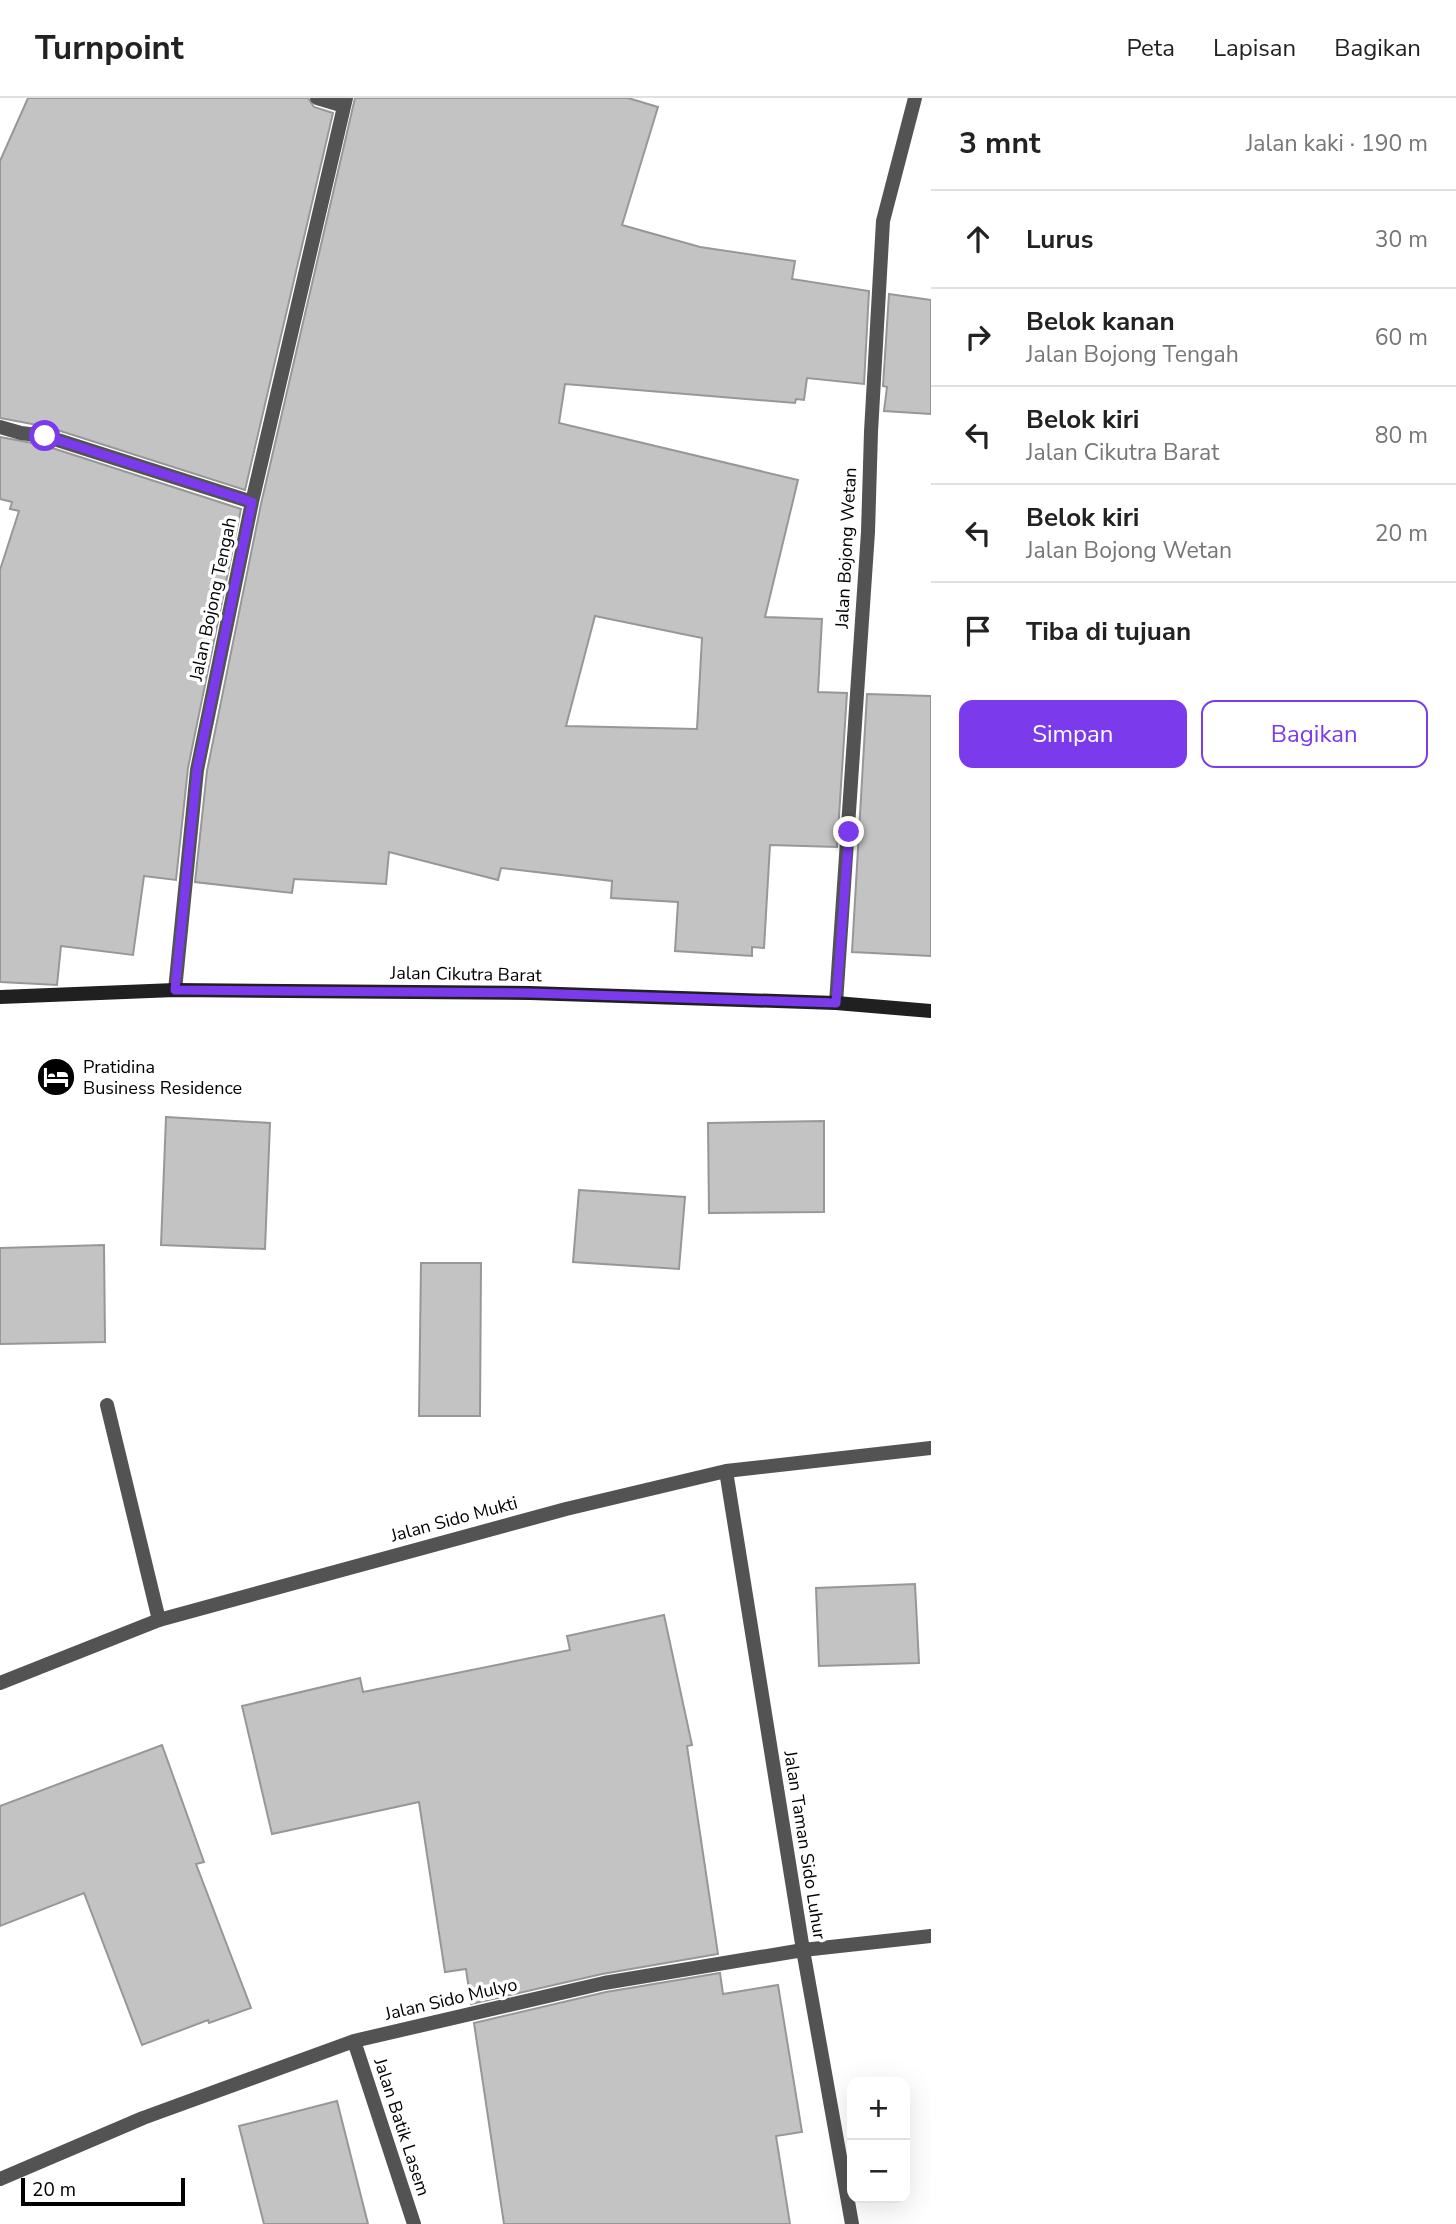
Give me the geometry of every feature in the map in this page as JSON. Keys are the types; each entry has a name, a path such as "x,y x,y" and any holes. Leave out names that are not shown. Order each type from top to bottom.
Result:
{"main road":[{"name":"Jalan Cikutra Barat","path":"0,997 175,990 530,993 836,1003 931,1011"}],"street":[{"path":"317,98 345,102"},
{"name":"Jalan Bojong Wetan","path":"836,1003 868,532 883,221 915,98"},
{"name":"Jalan Bojong Tengah","path":"175,990 197,770 252,502 345,102"},
{"path":"0,427 45,436 252,502"},
{"path":"107,1405 159,1620"},
{"name":"Jalan Sido Mukti","path":"0,1683 159,1620 566,1509 726,1471 931,1448"},
{"name":"Jalan Taman Sido Luhur","path":"726,1471 803,1950 852,2224"},
{"name":"Jalan Sido Mulyo","path":"0,2179 142,2118 354,2041 604,1983 803,1950 931,1936"},
{"name":"Jalan Batik Lasem","path":"354,2041 414,2224"}],"building":[{"path":"28,98 308,98 314,107 333,113 245,490 48,427 0,418 0,161"},
{"path":"355,98 628,98 658,107 622,225 700,247 795,261 792,279 869,291 864,384 807,378 804,400 796,399 795,403 565,384 559,423 798,480 765,617 822,619 818,692 847,693 837,847 770,845 764,948 752,947 752,956 675,951 678,902 611,898 612,881 501,868 498,880 389,852 386,884 294,879 292,893 195,882 207,771 261,504","holes":["595,616 702,638 697,729 566,726"]},
{"path":"889,294 931,300 931,414 884,411"},
{"path":"0,437 43,445 241,509 188,768 176,880 144,876 133,955 61,946 57,985 0,982 0,570 19,511 10,509 12,502 0,499"},
{"path":"867,694 931,696 931,956 852,952"},
{"path":"166,1117 270,1123 265,1249 161,1245"},
{"path":"824,1121 824,1212 709,1213 708,1123"},
{"path":"579,1190 685,1197 679,1269 573,1262"},
{"path":"104,1245 105,1342 0,1344 0,1248"},
{"path":"421,1263 481,1263 480,1416 419,1416"},
{"path":"915,1584 919,1663 819,1666 816,1588"},
{"path":"664,1615 692,1745 687,1746 718,1954 602,1974 471,2004 466,1969 445,1972 419,1802 272,1834 242,1706 360,1678 363,1692 570,1650 567,1636"},
{"path":"162,1745 204,1862 196,1864 251,2008 209,2023 208,2020 142,2045 84,1893 0,1926 0,1806"},
{"path":"720,1973 723,1994 778,1985 802,2132 776,2136 790,2224 504,2224 474,2023 606,1992"},
{"path":"337,2101 368,2224 264,2224 239,2126"}],"place":[{"name":"Pratidina Business Residence","path":"56,1077"}],"route":[{"path":"45,436 252,502 197,770 175,990 530,993 836,1003 849,832"}]}
